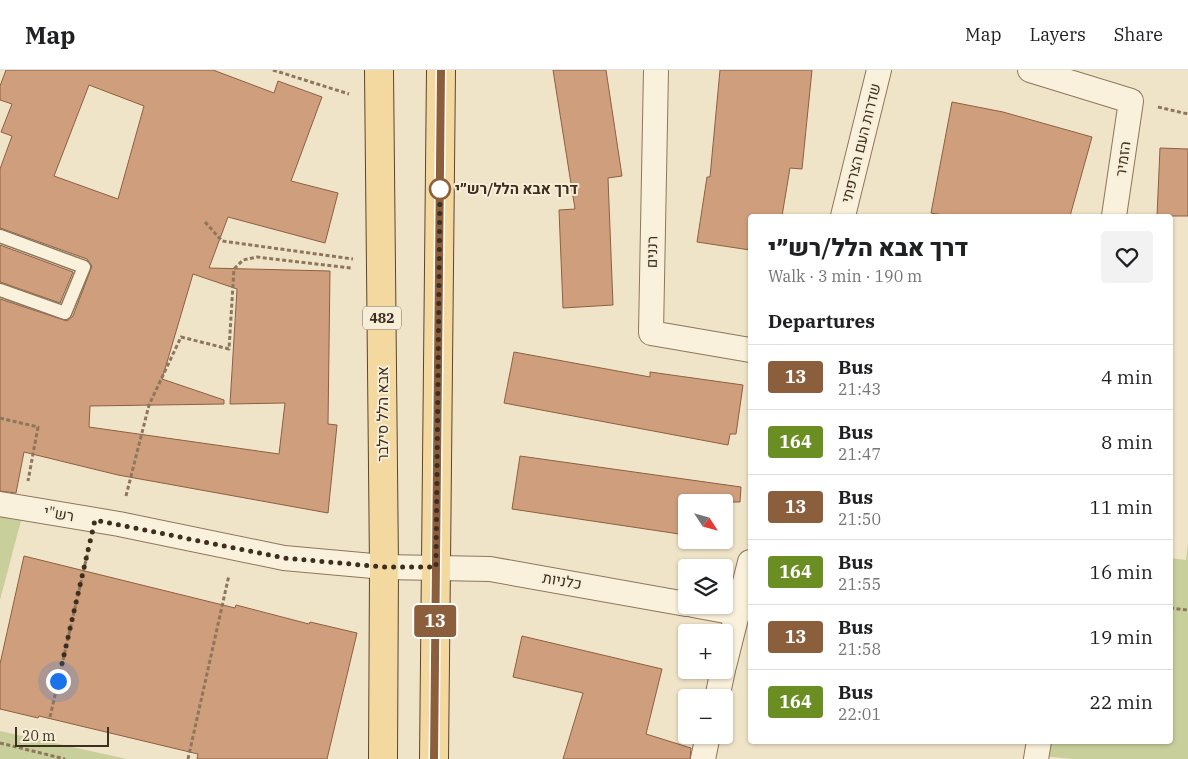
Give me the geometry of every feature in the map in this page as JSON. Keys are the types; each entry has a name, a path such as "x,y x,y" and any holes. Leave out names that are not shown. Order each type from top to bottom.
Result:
{"main road":[{"name":"אבא הלל סילבר","path":"379,70 384,567 383,759"},
{"path":"434,759 441,70"}],"street":[{"name":"רננים","path":"656,70 651,332 748,350"},
{"name":"שדרות העם הצרפתי","path":"843,214 879,70"},
{"name":"הזמיר","path":"1030,70 1131,101 1114,214"},
{"name":"רש\"י","path":"11,506 119,524 284,558 384,567"},
{"name":"כלניות","path":"384,567 436,567 509,572 678,603"},
{"path":"733,626 748,569"},
{"path":"703,759 706,744"},
{"path":"1036,759 1038,744"}],"lane":[{"path":"0,236 84,267 65,313 0,290"}],"path":[{"path":"273,70 379,104"},
{"path":"205,222 222,241 382,268"},
{"path":"119,524 149,404 181,337 229,350 234,269 243,260 257,257 382,268"},
{"path":"0,418 38,426 11,506"},
{"path":"50,716 95,520"},
{"path":"188,759 236,548"},
{"path":"1173,608 1188,610"},
{"path":"0,743 65,759"}],"green space":[{"path":"0,512 22,517 0,600"},
{"path":"1188,543 1188,759 1071,759 1044,756 1046,744 1173,744 1173,558 1186,560"},
{"path":"0,731 127,759 0,759"}],"building":[{"path":"6,70 213,70 274,93 278,81 322,97 291,181 338,193 325,243 228,217 209,268 330,271 328,424 337,425 328,513 118,475 24,452 16,493 0,491 0,299 67,321 73,316 92,266 87,259 0,228 0,169 12,136 1,132 12,104 0,100 0,86","holes":["89,85 144,106 118,199 54,176","193,274 237,289 230,404 285,403 279,454 89,427 90,406 224,404 224,400 162,379"]},
{"path":"553,70 606,70 622,176 608,178 613,305 563,308 559,210 575,209"},
{"path":"720,70 812,70 802,169 790,168 782,214 748,214 748,250 697,242 707,177 710,177"},
{"path":"952,102 1003,112 1092,137 1071,214 931,213"},
{"path":"1160,148 1188,149 1188,216 1157,214"},
{"path":"0,245 73,272 60,303 0,282"},
{"path":"514,352 650,377 650,372 743,385 736,434 730,434 728,445 504,403"},
{"path":"520,456 741,487 740,502 733,502 733,494 678,494 678,534 512,509"},
{"path":"24,556 235,608 236,605 309,624 310,622 357,633 327,759 197,759 198,754 39,716 38,718 0,709 0,664"},
{"path":"522,636 662,669 646,734 691,748 690,759 563,759 583,693 513,677"}],"bus line":[{"name":"13","path":"434,759 441,70"}],"place":[{"name":"דרך אבא הלל/רש״י","path":"440,189"}],"route":[{"path":"58,681 95,520 284,558 384,567 436,567 440,187 440,189"}]}
